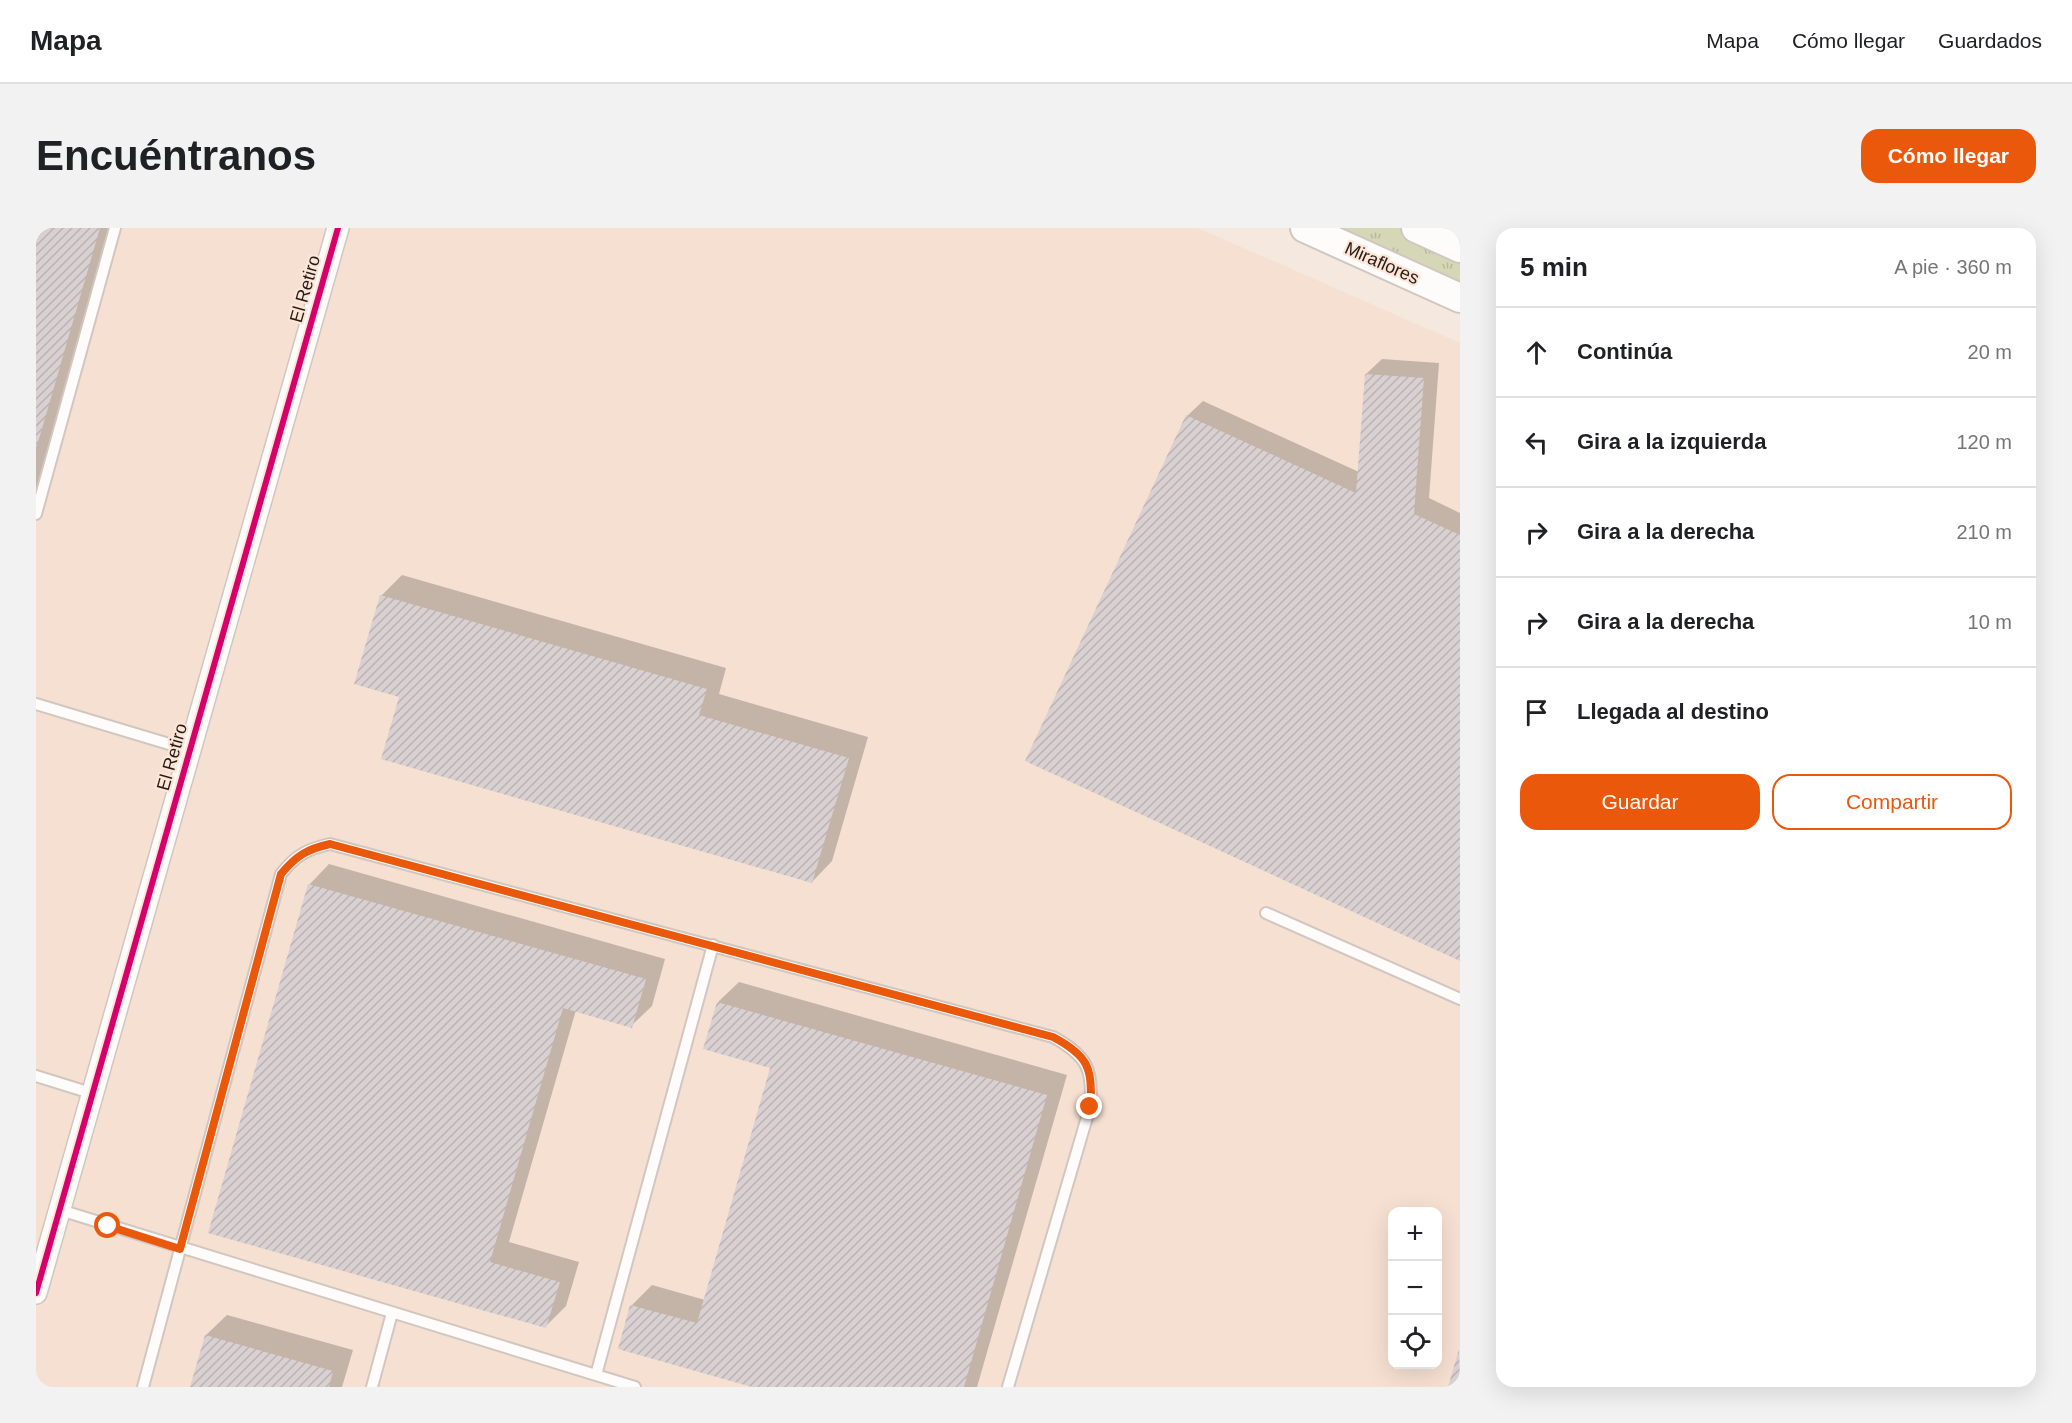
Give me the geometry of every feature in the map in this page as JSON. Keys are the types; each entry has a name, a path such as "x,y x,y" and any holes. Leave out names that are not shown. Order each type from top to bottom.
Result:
{"main road":[{"name":"Miraflores","path":"1305,228 1460,297"},
{"path":"1416,228 1460,248"}],"street":[{"name":"El Retiro","path":"36,1293 40,1266 60,1210 94,1094 189,750 338,228"}],"lane":[{"path":"36,514 114,228"},
{"path":"36,704 189,750"},
{"path":"143,1387 281,874 294,858 311,848 330,844 352,848 1053,1037 1077,1050 1087,1066 1092,1088 1090,1107 1008,1387"},
{"path":"1266,913 1460,999"},
{"path":"596,1375 713,945"},
{"path":"36,1076 94,1094"},
{"path":"60,1210 180,1249 635,1387"},
{"path":"372,1387 392,1313"}],"shaded area":[{"path":"36,228 1198,228 1460,343 1460,1387 36,1387"}],"green space":[{"path":"1337,228 1399,228 1460,256 1460,284"}],"building":[{"path":"36,228 100,228 37,446 36,446"},
{"path":"1365,374 1424,378 1414,514 1460,535 1460,961 1025,761 1186,415 1356,493"},
{"path":"380,595 707,689 699,715 849,758 812,883 381,759 399,697 354,684"},
{"path":"308,884 646,979 632,1028 563,1008 490,1262 560,1282 546,1328 208,1233"},
{"path":"717,1002 1047,1095 964,1387 752,1387 618,1349 630,1305 697,1323 770,1068 703,1049"},
{"path":"205,1335 333,1371 329,1387 190,1387"},
{"path":"1459,1349 1460,1387 1448,1387"}],"cycle path":[{"path":"36,1293 338,228"}],"route":[{"path":"108,1226 180,1249 281,874 294,858 311,848 330,844 352,848 1053,1037 1077,1050 1087,1066 1092,1088 1090,1107"}]}
